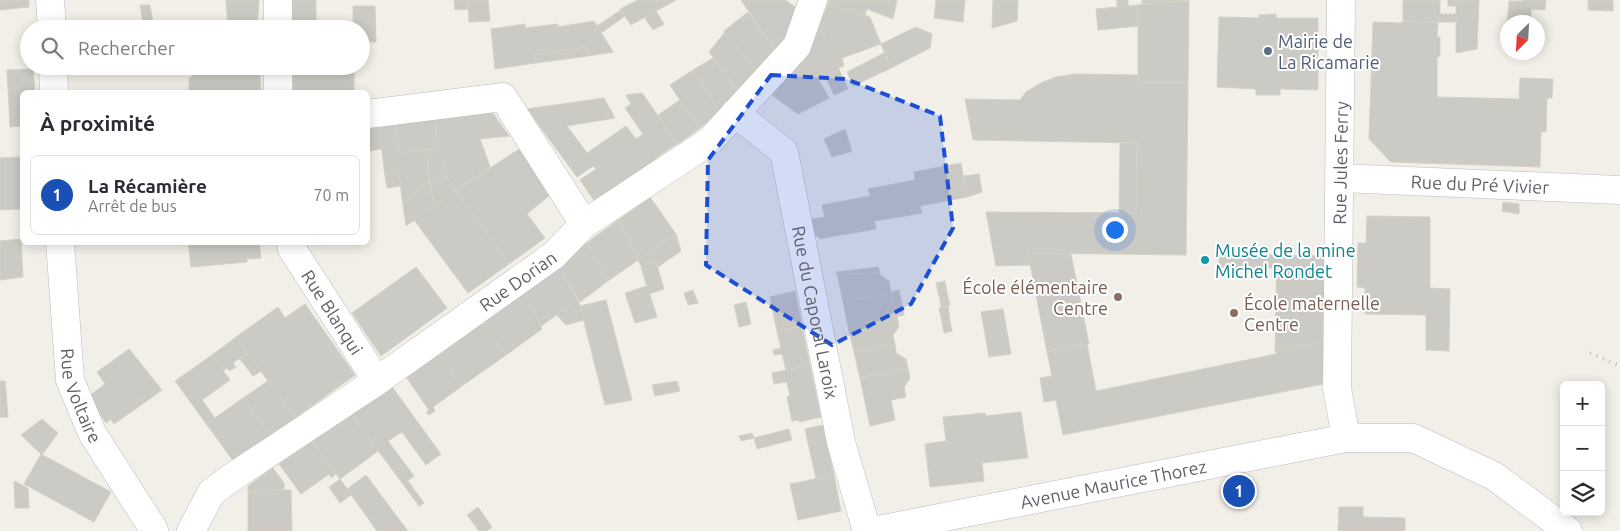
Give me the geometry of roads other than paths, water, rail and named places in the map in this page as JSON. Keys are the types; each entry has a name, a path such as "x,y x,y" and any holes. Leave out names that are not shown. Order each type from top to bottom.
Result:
{"street":[{"path":"50,0 51,20"},
{"path":"278,0 278,20"},
{"name":"Rue Dorian","path":"192,531 211,493 377,381 554,255 584,224 710,141 797,46 813,0"},
{"name":"Rue Jules Ferry","path":"1341,4 1337,388 1346,438"},
{"path":"53,75 54,90"},
{"path":"278,75 278,90"},
{"path":"370,114 503,97 584,224"},
{"name":"Rue du Caporal Laroix","path":"735,113 784,152 841,442 867,531"},
{"name":"Rue du Pré Vivier","path":"1340,178 1620,190"},
{"name":"Rue Voltaire","path":"60,245 70,380 92,433 161,531"},
{"name":"Rue Blanqui","path":"291,245 292,249 377,381"},
{"name":"Avenue Maurice Thorez","path":"873,531 1346,438 1413,438 1494,476 1568,531"}],"railway":[{"path":"1590,353 1620,366"}],"place":[{"name":"Mairie de La Ricamarie","path":"1268,51"},
{"name":"Musée de la mine Michel Rondet","path":"1205,260"},
{"name":"École élémentaire Centre","path":"1118,297"},
{"name":"École maternelle Centre","path":"1234,313"},
{"name":"La Récamière","path":"1239,491"}]}
